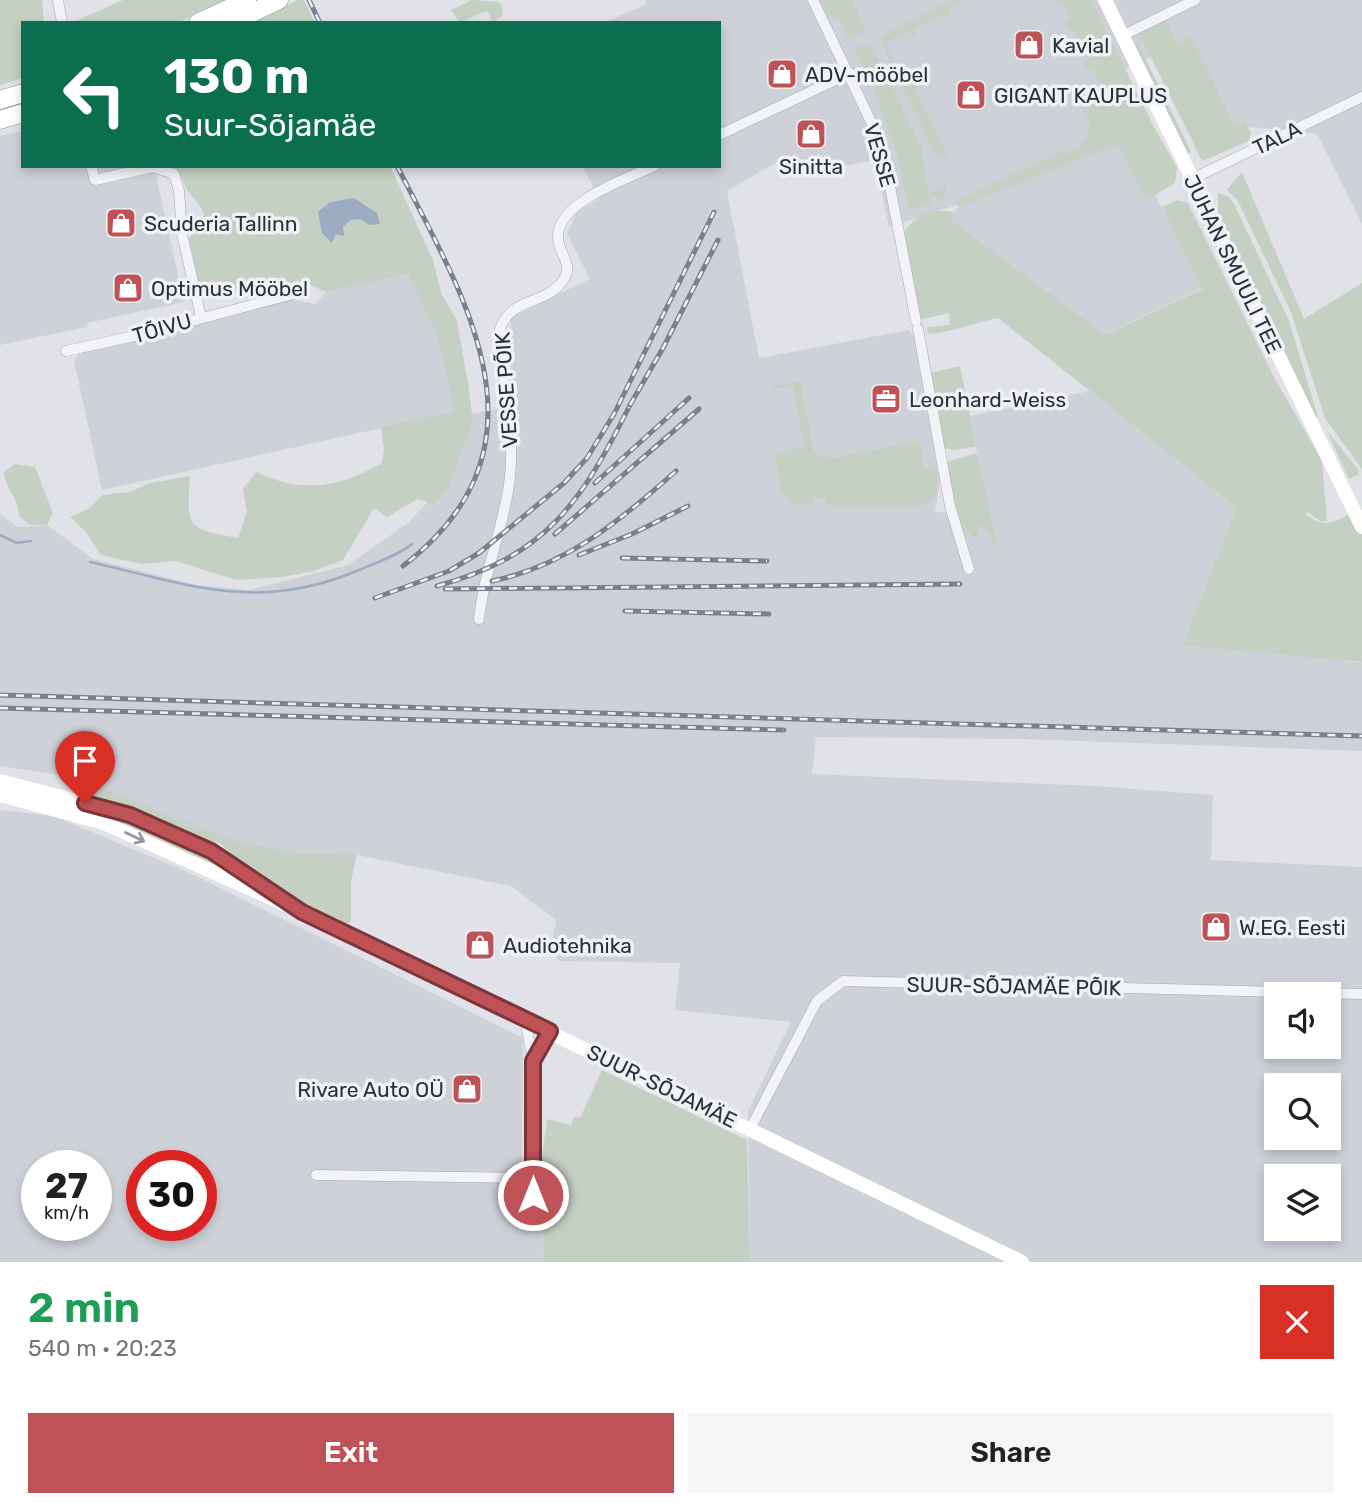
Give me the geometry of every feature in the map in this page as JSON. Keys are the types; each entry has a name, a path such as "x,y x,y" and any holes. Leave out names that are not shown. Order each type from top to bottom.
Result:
{"highway":[{"path":"202,21 247,0"},
{"path":"235,21 279,0"},
{"path":"0,100 21,94"},
{"path":"0,120 21,114"}],"main road":[{"name":"JUHAN SMUULI TEE","path":"1104,0 1362,527"},
{"name":"SUUR-SÕJAMÄE","path":"0,781 130,815 222,859 302,912"},
{"name":"SUUR-SÕJAMÄE","path":"0,794 104,823 302,912 1022,1262"},
{"path":"215,874 222,859"}],"street":[{"path":"58,0 62,21"},
{"name":"VESSE","path":"813,0 882,145 950,506 969,569"},
{"path":"1122,36 1195,0"},
{"path":"721,134 850,73"},
{"name":"TALA","path":"1192,179 1362,97"},
{"path":"91,168 94,180 148,168"},
{"path":"160,168 166,169 177,182 178,216 201,317"},
{"name":"VESSE PÕIK","path":"479,619 483,588 510,478 512,448 498,336 501,322 511,311 558,286 565,277 568,262 558,239 559,225 569,212 584,200 650,168"},
{"name":"TÕIVU","path":"66,351 144,334 298,293"},
{"name":"SUUR-SÕJAMÄE PÕIK","path":"750,1129 817,1001 843,981 1362,995"},
{"path":"525,1019 533,1061 533,1211"},
{"path":"533,1061 550,1031"},
{"path":"316,1175 533,1178"}],"shaded area":[{"path":"645,0 1362,0 1362,224 1317,134 1234,125 1192,37 1099,81 1202,288 1104,335 950,219 960,204 889,227 875,160 797,175 784,158 727,191 759,358 909,330 914,336 940,481 935,512 989,514 970,416 1090,391 1237,508 1348,662 1362,662 1362,751 1021,739 816,737 812,774 1095,786 1213,795 1211,860 1362,867 1362,1262 750,1262 748,1111 791,1022 675,1010 680,963 559,961 551,948 556,920 511,886 357,855 351,881 349,919 228,842 194,831 67,776 0,766 0,514 18,527 47,525 93,559 196,585 249,590 348,565 408,523 434,495 470,414 516,406 510,359 511,317 590,279 567,234 577,211 599,200 584,168 721,168 721,21 608,21 646,4"},
{"path":"21,131 21,168 154,168 184,302 87,323 87,327 0,345 0,136"},
{"path":"409,272 438,337 454,412 102,490 74,361 80,352 177,332 193,323 292,299 315,304 326,292"},
{"path":"0,810 54,816 192,874 523,1038 521,1211 543,1211 544,1262 0,1262"}],"green space":[{"path":"0,0 42,0 44,21 21,21 21,79 0,85"},
{"path":"123,0 226,0 181,21 76,21"},
{"path":"298,0 304,0 314,21 253,21"},
{"path":"472,0 499,2 503,9 502,16 494,21 487,11 459,21 451,10"},
{"path":"820,0 852,0 865,30 849,39 838,18 828,16"},
{"path":"954,0 965,0 951,8 948,18 943,14 914,29 917,34 912,37 909,31 886,42 895,61 891,63 880,37"},
{"path":"1091,0 1177,168 1175,183 1150,198 1143,195 1118,144 960,206 953,203 1062,151 1068,154 1081,148 1082,142 1088,136 1090,125 1081,108 1106,95 1093,69 1087,69 1083,63 1088,59 1084,51 1077,48 1081,45 1074,30 1069,32 1064,23 1070,20 1061,3 1055,5 1054,2"},
{"path":"1162,21 1168,24 1177,43 1192,37 1234,124 1245,120 1251,132 1249,141 1202,161 1139,33"},
{"path":"1136,40 1191,151 1188,154 1137,50"},
{"path":"865,44 872,47 882,67 867,75 854,49"},
{"path":"911,73 918,87 915,89 948,157 936,155 899,79"},
{"path":"889,80 921,146 928,193 945,186 947,190 942,198 930,198 930,204 909,209 896,151 873,89"},
{"path":"176,168 391,168 433,260 441,293 457,321 473,422 446,493 434,504 418,499 387,517 374,508 343,560 314,571 283,577 236,580 176,561 142,564 101,555 86,532 70,517 90,508 102,495 130,492 150,483 190,476 189,505 193,522 207,531 238,538 247,512 243,489 256,472 289,483 335,483 382,463 384,449 381,427 454,412 438,337 408,273 326,292 308,284 256,295 253,289 209,299 201,294 189,239 204,215"},
{"path":"1242,172 1304,319 1362,283 1362,469 1325,418 1291,312 1238,201 1227,190"},
{"path":"1218,193 1229,197 1235,206 1289,321 1318,417 1314,419 1218,216"},
{"path":"1178,200 1188,203 1275,379 1322,461 1327,521 1320,521 1308,512 1305,514 1313,519 1321,522 1327,523 1362,508 1362,662 1183,645 1237,508 998,318 928,334 927,327 950,325 949,313 919,320 904,235 907,228 924,214 939,211 954,213 950,219 1105,335 1202,289 1162,207"},
{"path":"960,366 976,447 952,450 944,448 930,373"},
{"path":"800,381 813,449 817,456 834,458 919,441 923,466 928,469 936,468 938,488 935,497 918,505 825,505 826,498 814,498 813,504 792,503 781,490 775,455 804,446 793,386 773,389 773,386"},
{"path":"1327,431 1359,471 1359,474 1349,479"},
{"path":"977,453 997,545 984,526 977,527 979,536 975,538 963,525 946,462"},
{"path":"15,464 35,467 53,513 47,525 30,525 19,516 4,472"},
{"path":"70,775 230,840 300,854 356,855 351,881 351,922 346,924 337,918 317,913 295,897 283,895 246,869 220,843 202,840 76,791"},
{"path":"71,807 128,820 210,857 210,862 208,864"},
{"path":"602,1070 747,1140 750,1262 544,1262 542,1158 547,1119 571,1125 574,1117 580,1118"}],"water":[{"path":"354,198 377,213 380,224 369,225 361,219 350,220 343,227 344,236 336,234 332,243 322,233 318,212 330,202"}],"waterway":[{"path":"0,535 17,543 31,541"},
{"path":"90,562 193,586 256,592 289,590 323,583 387,558 412,544"}],"railway":[{"path":"309,0 319,21"},
{"path":"398,168 449,269 471,321 484,372 488,423 477,472 450,520 403,566"},
{"path":"375,598 449,571 479,553 564,483 587,458 614,414 714,212"},
{"path":"630,405 663,348 718,240"},
{"path":"595,483 689,398"},
{"path":"437,586 475,574 506,559 556,521 594,471 629,407"},
{"path":"555,534 699,409"},
{"path":"492,581 519,574 568,553 613,523 676,471"},
{"path":"579,555 632,534 688,506"},
{"path":"622,558 767,561"},
{"path":"445,589 960,584"},
{"path":"625,611 769,614"},
{"path":"0,695 1362,736"},
{"path":"0,708 784,730"}],"place":[{"name":"Kavial","path":"1029,45"},
{"name":"ADV-mööbel","path":"782,74"},
{"name":"GIGANT KAUPLUS","path":"971,95"},
{"name":"Sinitta","path":"811,134"},
{"name":"Scuderia Tallinn","path":"121,223"},
{"name":"Optimus Mööbel","path":"128,288"},
{"name":"Leonhard-Weiss","path":"886,399"},
{"name":"W.EG. Eesti","path":"1216,927"},
{"name":"Audiotehnika","path":"480,945"},
{"name":"Rivare Auto OÜ","path":"467,1089"}],"route":[{"path":"85,803 130,815 211,851 302,912 550,1031 533,1061 533,1195"}]}
